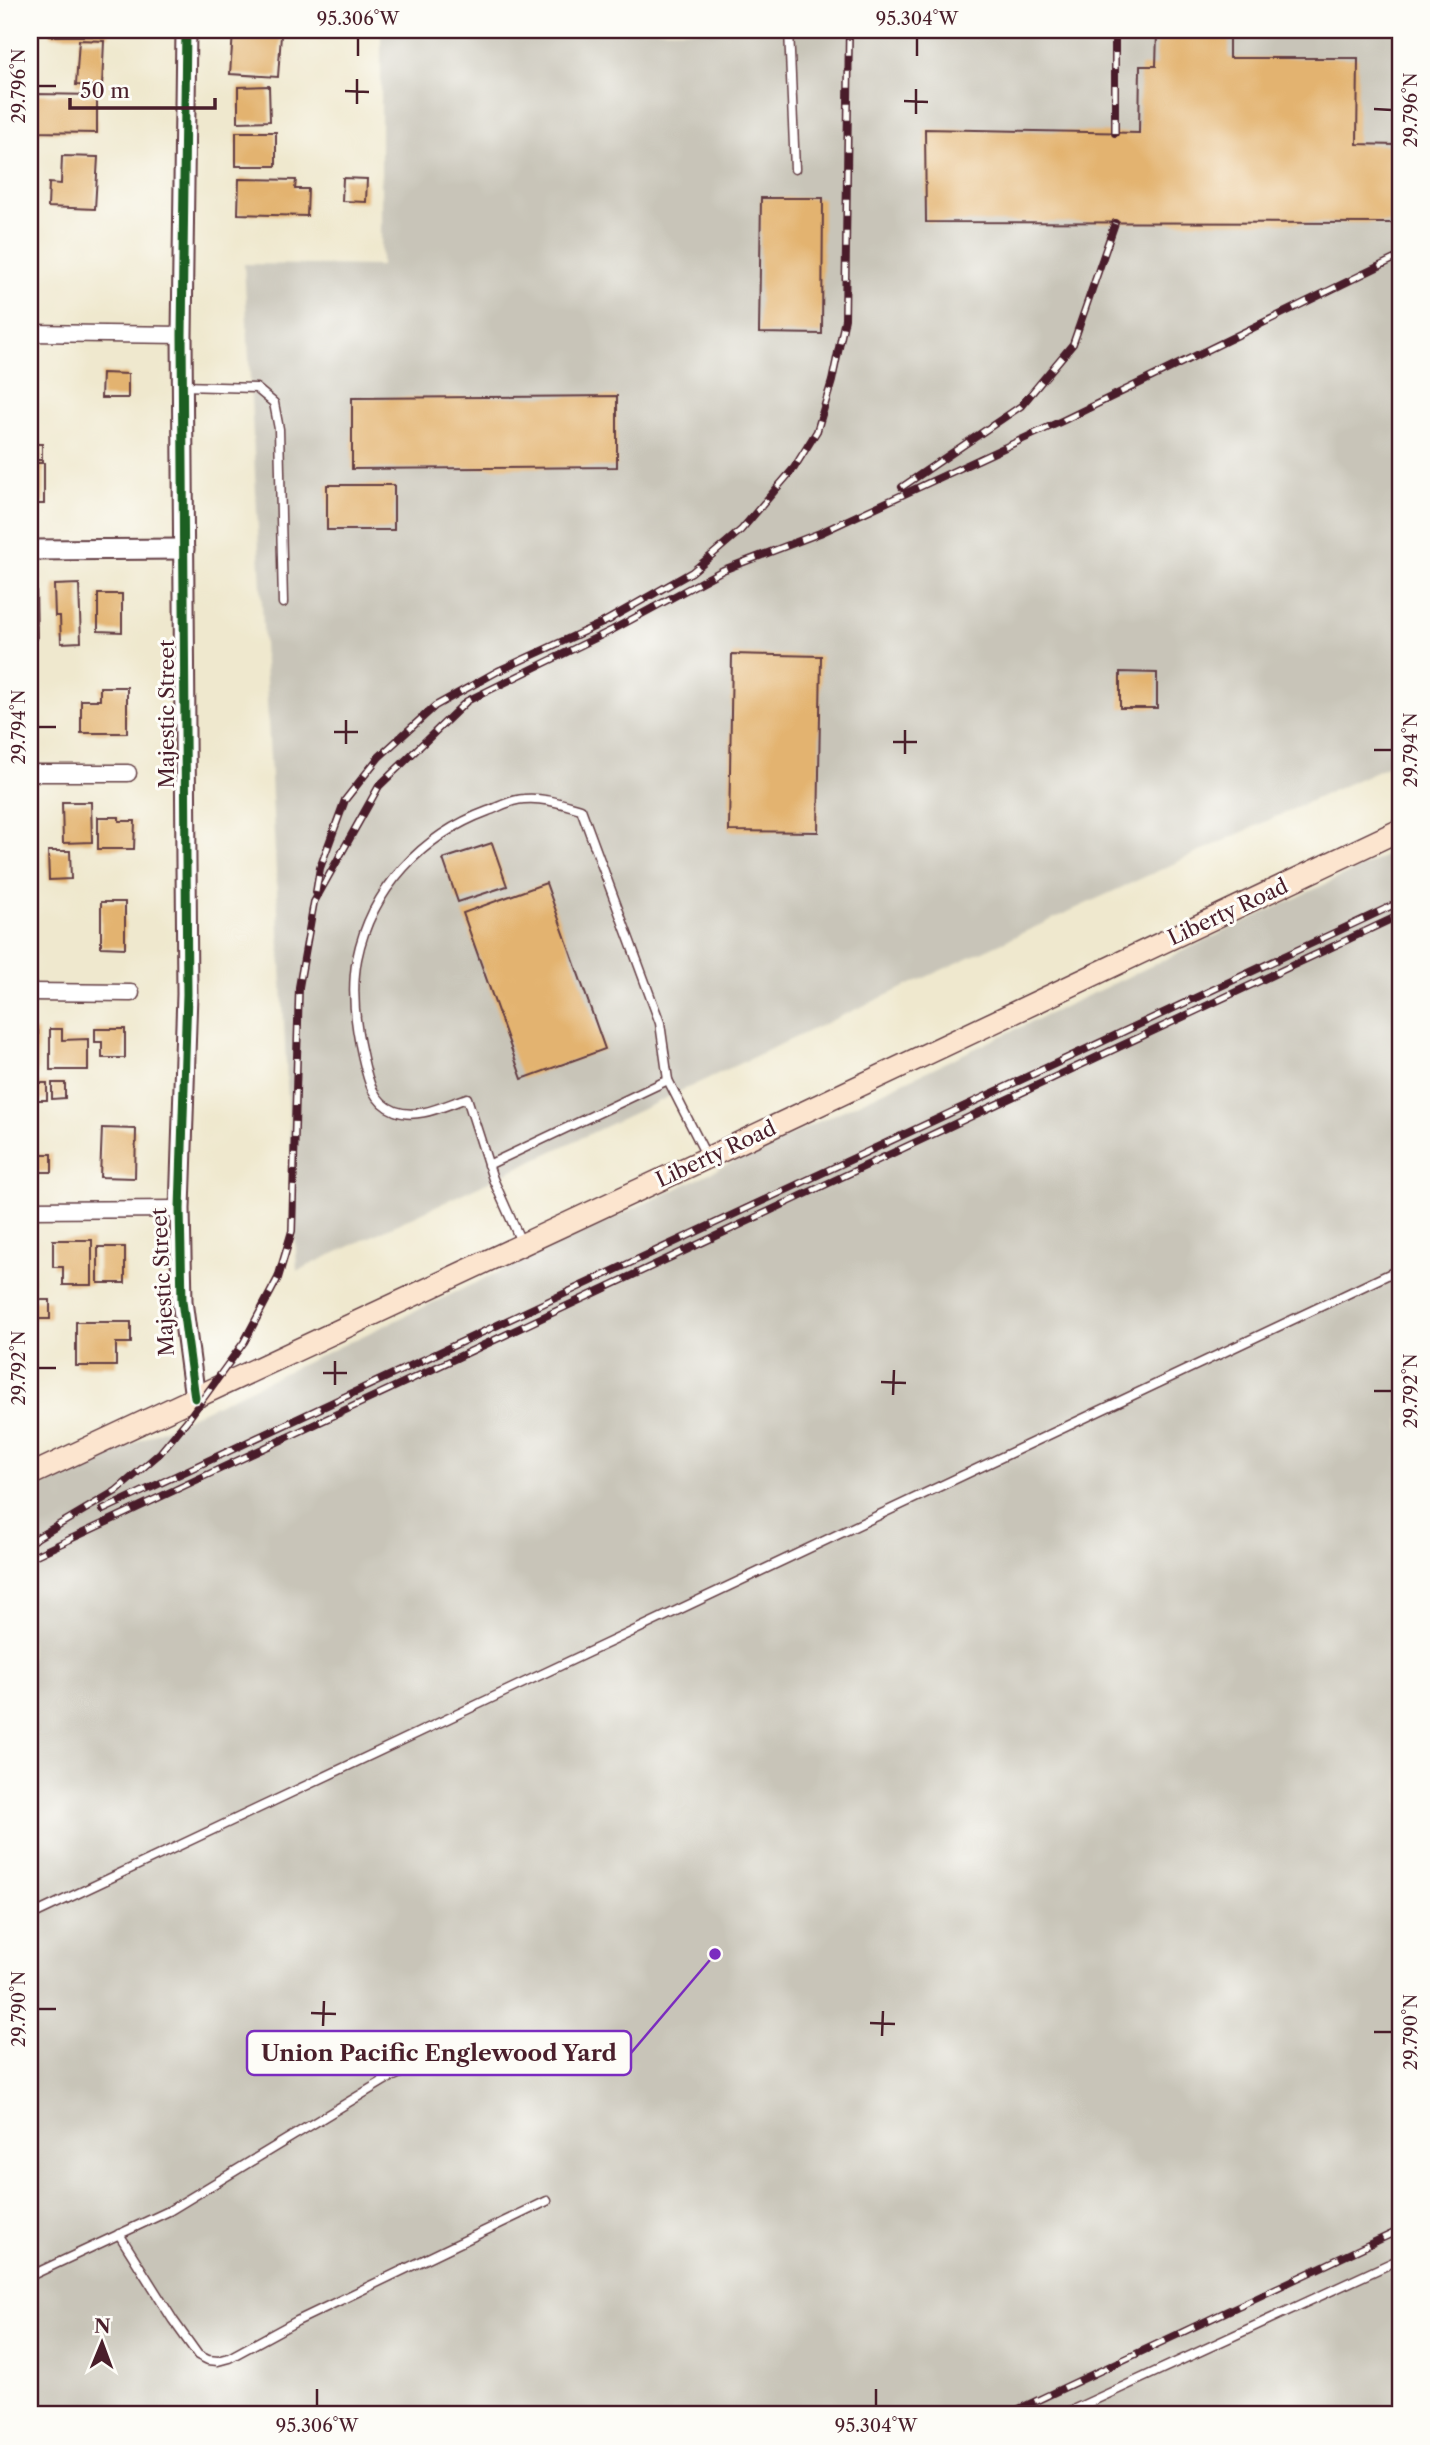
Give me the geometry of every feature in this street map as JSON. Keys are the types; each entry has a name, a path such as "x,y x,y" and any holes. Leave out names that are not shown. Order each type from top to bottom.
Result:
{"main road":[{"name":"Liberty Road","path":"30,1475 1400,830"}],"street":[{"name":"Majestic Street","path":"186,30 182,386 187,993 180,1209 182,1301 195,1398"},
{"path":"30,333 182,335"},
{"path":"30,550 184,549"},
{"path":"30,773 128,773"},
{"path":"30,992 131,993"},
{"path":"30,1210 180,1209"}],"lane":[{"path":"789,30 795,169"},
{"path":"182,386 256,388 274,402 279,429 283,603"},
{"path":"522,1244 488,1165 467,1098 416,1115 395,1111 378,1100 368,1080 354,1015 357,961 367,923 379,898 425,845 464,820 522,798 553,801 581,809 660,1023 668,1080 707,1158"},
{"path":"488,1165 668,1080"},
{"path":"30,1916 1400,1269"},
{"path":"30,2276 169,2211 385,2080 451,2050"},
{"path":"119,2234 198,2355 218,2361 229,2358 296,2321 547,2201"},
{"path":"1062,2415 1400,2259"}],"shaded area":[{"path":"381,30 1400,30 1400,760 839,1017 297,1271 244,264 381,266"},
{"path":"1400,849 1400,2415 30,2415 30,1492"}],"building":[{"path":"50,30 109,30 109,36 50,36"},
{"path":"233,33 281,35 278,77 230,74"},
{"path":"1157,33 1229,34 1229,58 1358,58 1357,144 1395,145 1394,223 926,222 925,129 1139,133 1140,66 1156,66"},
{"path":"79,40 104,41 102,86 76,85"},
{"path":"269,86 270,121 238,122 238,87"},
{"path":"36,94 97,95 97,133 35,132"},
{"path":"236,132 276,132 276,166 236,166"},
{"path":"62,156 98,157 95,209 48,207 49,183 61,184"},
{"path":"343,178 367,179 366,202 342,201"},
{"path":"239,179 296,180 295,189 308,189 307,216 238,214"},
{"path":"761,198 823,198 822,334 759,333"},
{"path":"102,373 128,374 128,398 101,398"},
{"path":"30,379 37,379 37,405 30,406"},
{"path":"617,396 617,467 352,469 352,398"},
{"path":"30,444 42,444 42,460 30,460"},
{"path":"30,463 44,463 44,504 30,504"},
{"path":"327,485 394,485 394,530 327,530"},
{"path":"30,584 36,584 37,639 30,639"},
{"path":"79,584 81,642 61,643 60,616 55,616 54,585"},
{"path":"98,594 122,594 122,632 98,631"},
{"path":"732,654 821,656 818,832 729,831"},
{"path":"1120,672 1157,673 1157,708 1120,708"},
{"path":"100,687 127,687 127,733 81,733 81,700 100,700"},
{"path":"30,690 34,690 34,730 30,730"},
{"path":"62,802 91,802 92,842 63,843"},
{"path":"98,817 119,817 119,821 135,821 134,849 98,849"},
{"path":"492,843 507,886 458,902 443,859"},
{"path":"48,851 70,851 71,879 49,880"},
{"path":"546,883 605,1049 522,1079 463,913"},
{"path":"101,902 125,902 125,948 101,947"},
{"path":"50,1029 62,1029 62,1040 88,1039 88,1070 50,1070"},
{"path":"95,1029 125,1029 125,1058 102,1058 102,1042 95,1042"},
{"path":"30,1031 38,1031 37,1077 30,1077"},
{"path":"30,1083 47,1083 47,1100 30,1100"},
{"path":"52,1083 65,1083 65,1098 52,1099"},
{"path":"102,1128 136,1129 135,1178 100,1177"},
{"path":"36,1154 52,1154 52,1172 36,1172"},
{"path":"53,1240 92,1240 92,1285 63,1285 63,1267 53,1267"},
{"path":"98,1247 125,1247 125,1283 98,1283"},
{"path":"30,1249 33,1249 33,1283 30,1283"},
{"path":"30,1300 50,1300 50,1319 30,1319"},
{"path":"76,1322 131,1322 131,1343 116,1343 116,1366 76,1366"}],"railway":[{"path":"602,623 692,572 741,530 794,468 817,431 832,381 845,319 849,30"},
{"path":"1115,30 1115,133"},
{"path":"902,487 1021,406 1073,344 1115,223"},
{"path":"30,1542 116,1491 160,1453 244,1342 278,1278 292,1231 299,987 314,902 379,786 467,701 612,630 723,570 820,533 1064,420 1400,256"},
{"path":"316,892 320,868 345,800 379,757 435,706 498,671 611,619"},
{"path":"103,1510 1400,902"},
{"path":"30,1558 1400,915"},
{"path":"1006,2415 1400,2230"}],"cycle path":[{"path":"186,30 182,335 187,994 180,1209 182,1301 195,1398"}],"place":[{"name":"Union Pacific Englewood Yard","path":"715,1954"}]}
